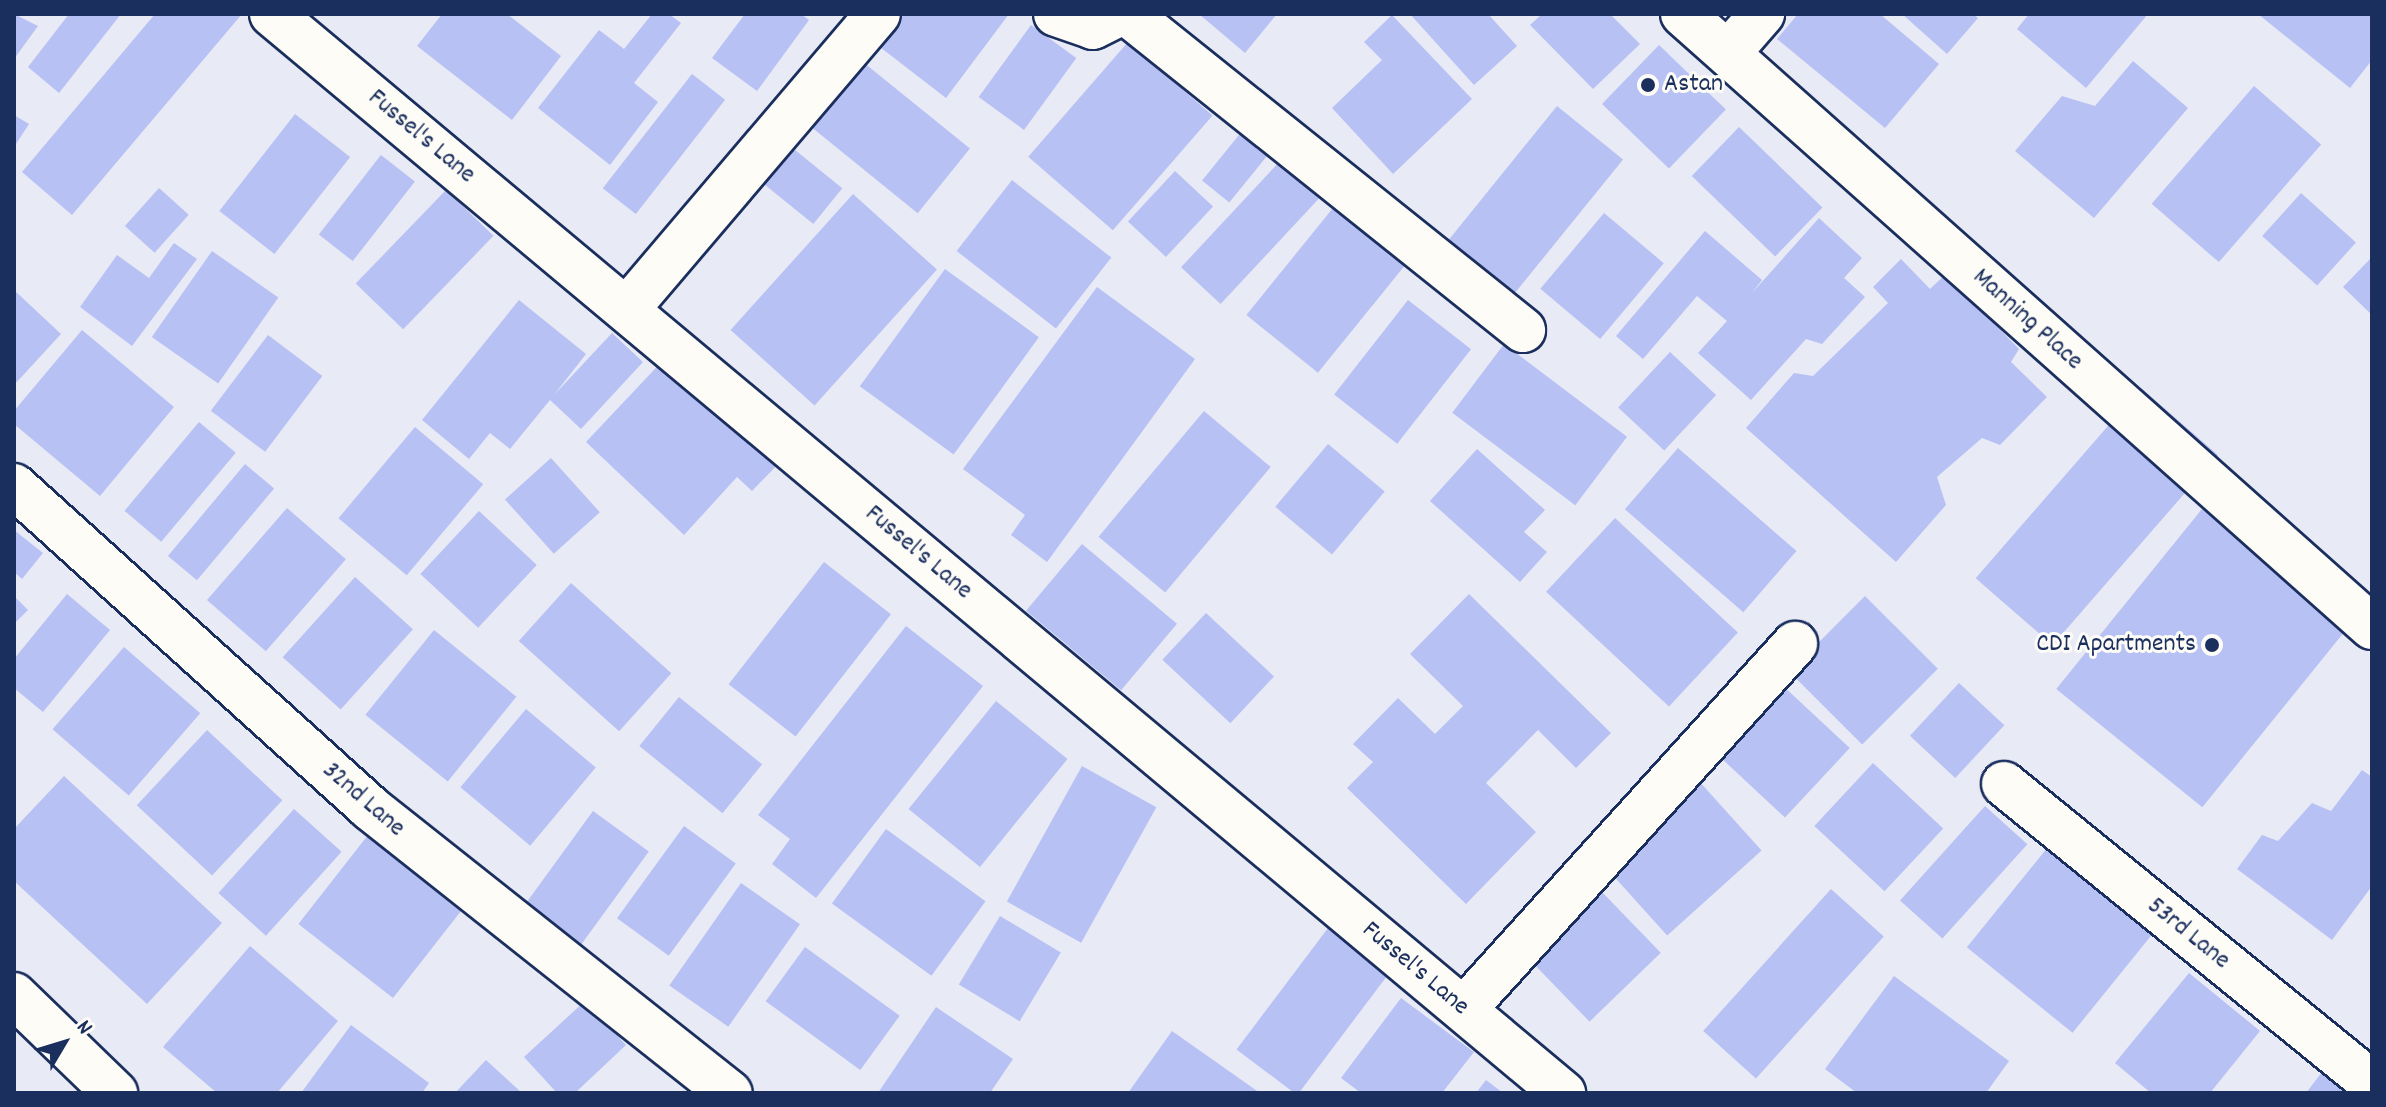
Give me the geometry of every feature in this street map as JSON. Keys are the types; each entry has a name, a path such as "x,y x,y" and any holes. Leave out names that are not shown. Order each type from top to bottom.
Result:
{"street":[{"name":"Fussel's Lane","path":"272,14 1563,1093"},
{"path":"627,309 878,14"},
{"path":"1056,14 1093,27 1118,14"},
{"path":"1128,14 1523,330"},
{"name":"Manning Place","path":"1683,14 2369,617"},
{"path":"1728,53 1762,14"},
{"name":"32nd Lane","path":"14,486 370,808 730,1093"},
{"path":"1464,1009 1795,644"},
{"name":"53rd Lane","path":"2004,784 2372,1083"},
{"path":"14,995 115,1093"}],"building":[{"path":"14,14 38,26 14,59"},
{"path":"69,14 121,14 59,93 28,67"},
{"path":"155,14 242,14 72,215 22,172"},
{"path":"442,14 507,14 561,56 512,120 417,46"},
{"path":"652,14 669,14 681,23 634,83 658,102 610,165 538,108 599,30 624,49"},
{"path":"745,14 801,14 809,20 757,91 712,58"},
{"path":"899,14 1009,14 946,98 876,44"},
{"path":"1199,14 1277,14 1245,53"},
{"path":"1410,14 1488,14 1517,46 1474,85"},
{"path":"1542,14 1610,14 1640,44 1593,89 1530,25"},
{"path":"1798,14 1880,14 1939,64 1885,128 1777,39"},
{"path":"1902,14 1973,14 1978,18 1947,54"},
{"path":"2029,14 2148,14 2086,88 2017,29"},
{"path":"2258,14 2372,14 2372,60 2350,88"},
{"path":"1392,15 1472,99 1393,174 1332,108 1382,60 1364,42"},
{"path":"1031,25 1076,58 1024,130 979,97"},
{"path":"1128,42 1213,115 1113,230 1028,157"},
{"path":"1659,45 1726,110 1669,169 1602,104"},
{"path":"858,58 970,149 918,213 806,123"},
{"path":"2133,61 2188,108 2094,218 2015,151 2062,96 2095,106"},
{"path":"692,74 725,100 636,214 603,188"},
{"path":"2254,86 2321,144 2219,262 2152,204"},
{"path":"1557,106 1623,159 1510,299 1444,246"},
{"path":"295,114 350,157 274,254 219,211"},
{"path":"14,115 29,124 14,147"},
{"path":"1739,127 1822,208 1775,256 1692,176"},
{"path":"1243,130 1270,152 1229,203 1202,181"},
{"path":"784,141 842,188 813,224 755,177"},
{"path":"381,155 415,181 353,261 319,235"},
{"path":"1282,159 1321,196 1221,304 1181,267"},
{"path":"1175,171 1213,206 1166,257 1128,221"},
{"path":"1012,180 1111,258 1056,328 957,251"},
{"path":"159,188 189,215 155,253 125,226"},
{"path":"446,190 493,236 403,329 356,284"},
{"path":"2301,193 2356,243 2317,286 2262,236"},
{"path":"853,194 937,270 815,406 731,330"},
{"path":"1337,203 1408,261 1318,373 1246,315"},
{"path":"1604,213 1664,263 1600,339 1540,289"},
{"path":"1819,218 1862,258 1844,278 1865,297 1822,344 1806,339 1751,400 1698,353 1727,321 1697,296 1643,359 1616,336 1705,231 1762,280 1752,293"},
{"path":"174,243 197,259 132,346 80,307 117,255 149,278"},
{"path":"212,251 278,297 218,383 152,337"},
{"path":"2372,257 2372,315 2343,287"},
{"path":"1901,259 1930,289 1946,274 2019,349 2011,362 2047,397 2000,445 1982,438 1937,477 1946,505 1896,562 1746,428 1794,373 1813,376 1888,303 1873,287"},
{"path":"945,269 1039,337 954,454 860,386"},
{"path":"1097,287 1195,359 1047,562 1011,535 1025,515 963,469"},
{"path":"14,290 61,334 14,385"},
{"path":"519,300 586,354 554,395 612,333 643,362 581,429 550,400 510,449 490,433 469,459 422,420"},
{"path":"1408,300 1471,349 1397,444 1334,395"},
{"path":"82,330 174,407 100,496 14,424 14,411"},
{"path":"268,335 322,376 265,452 211,411"},
{"path":"1504,344 1627,437 1575,505 1452,413"},
{"path":"1670,352 1716,395 1664,451 1618,408"},
{"path":"669,354 783,459 752,491 737,477 684,535 586,442"},
{"path":"2141,388 2218,455 2053,645 1976,578"},
{"path":"1204,411 1271,467 1165,593 1099,537"},
{"path":"199,422 236,453 161,542 124,511"},
{"path":"415,427 483,484 407,575 339,518"},
{"path":"1328,444 1385,492 1332,554 1275,507"},
{"path":"1678,448 1796,551 1743,612 1625,509"},
{"path":"1477,449 1545,510 1524,532 1547,552 1520,582 1430,501"},
{"path":"551,458 600,512 554,554 505,499"},
{"path":"245,464 274,488 197,580 168,556"},
{"name":"CDI Apartments","path":"2223,483 2369,601 2202,807 2056,689"},
{"path":"287,508 346,559 266,651 207,600"},
{"path":"479,511 537,565 478,628 420,574"},
{"path":"1615,518 1738,633 1669,706 1546,592"},
{"path":"14,530 43,553 22,579 14,572"},
{"path":"1082,544 1177,624 1121,690 1026,611"},
{"path":"824,562 891,614 796,736 729,684"},
{"path":"355,577 413,629 341,709 283,657"},
{"path":"571,583 671,673 619,731 519,641"},
{"path":"67,594 110,630 43,712 14,688 14,659"},
{"path":"1469,594 1611,733 1576,768 1538,730 1486,783 1536,832 1466,904 1347,788 1373,762 1353,744 1398,698 1435,734 1463,706 1410,654"},
{"path":"14,596 28,610 14,624"},
{"path":"1865,596 1938,669 1862,744 1789,672"},
{"path":"1206,613 1274,676 1230,723 1162,660"},
{"path":"906,626 983,686 816,898 772,864 790,839 758,815"},
{"path":"434,630 516,697 448,781 365,715"},
{"path":"124,647 200,713 129,796 52,729"},
{"path":"1959,683 2004,725 1955,778 1910,736"},
{"path":"1781,684 1850,748 1785,818 1716,753"},
{"path":"679,697 762,764 723,813 639,746"},
{"path":"996,701 1067,759 980,867 909,809"},
{"path":"526,709 596,767 530,846 460,787"},
{"path":"207,730 282,800 212,876 137,805"},
{"path":"1873,763 1943,828 1885,891 1814,826"},
{"path":"1082,766 1156,807 1081,943 1007,902"},
{"path":"2362,770 2372,777 2372,886 2332,940 2237,869 2262,835 2278,841 2312,803 2331,811"},
{"path":"64,776 222,923 147,1004 14,881 14,829"},
{"path":"1698,780 1762,851 1667,936 1604,865"},
{"path":"1985,806 2027,844 1942,939 1900,900"},
{"path":"294,809 342,852 266,936 218,893"},
{"path":"593,811 649,852 581,945 525,904"},
{"path":"684,826 736,864 669,956 617,918"},
{"path":"886,829 986,901 931,976 832,903"},
{"path":"368,835 463,909 393,998 298,924"},
{"path":"2048,847 2154,933 2073,1033 1967,947"},
{"path":"741,883 800,924 728,1027 669,985"},
{"path":"1831,889 1884,937 1756,1078 1703,1031"},
{"path":"1601,891 1661,953 1590,1022 1530,960"},
{"path":"1000,916 1061,953 1020,1021 959,985"},
{"path":"1328,928 1389,974 1299,1093 1294,1093 1237,1049"},
{"path":"250,946 338,1021 277,1093 217,1093 163,1047"},
{"path":"805,947 900,1016 860,1070 766,1001"},
{"path":"2189,973 2260,1031 2210,1093 2151,1093 2115,1063"},
{"path":"1894,976 2009,1061 1986,1093 1857,1093 1825,1069"},
{"path":"1401,998 1474,1052 1442,1093 1361,1093 1341,1078"},
{"path":"585,1001 626,1045 575,1093 557,1093 524,1057"},
{"path":"936,1007 1013,1059 990,1093 878,1093"},
{"path":"351,1025 429,1083 422,1093 301,1093"},
{"path":"1172,1031 1260,1093 1128,1093"},
{"path":"486,1060 522,1093 455,1093"},
{"path":"2322,1072 2350,1093 2306,1093"},
{"path":"1486,1080 1503,1093 1476,1093"}],"place":[{"name":"Astan","path":"1648,85"},
{"name":"CDI Apartments","path":"2212,645"}]}
